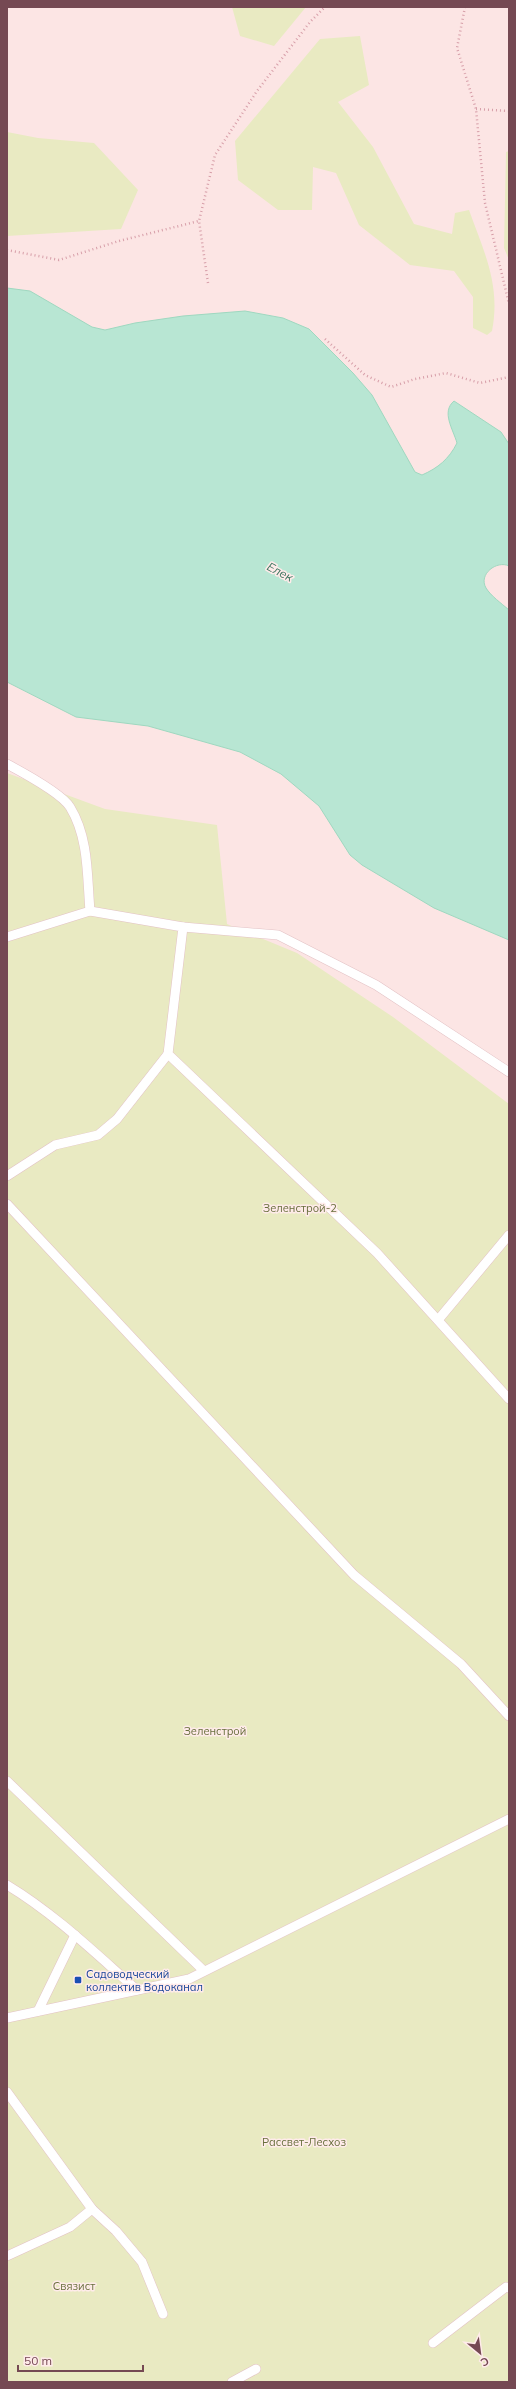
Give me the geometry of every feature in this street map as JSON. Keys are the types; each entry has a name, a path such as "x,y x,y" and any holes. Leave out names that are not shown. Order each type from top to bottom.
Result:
{"lane":[{"path":"7,764 35,779 70,806 84,839 90,911"},
{"path":"7,937 90,911 183,928 278,935 376,985 509,1072"},
{"path":"7,1176 55,1145 98,1135 117,1119 168,1054 183,928"},
{"path":"168,1054 377,1253 509,1399"},
{"path":"7,1204 354,1575 461,1664 509,1716"},
{"path":"438,1320 509,1235"},
{"path":"7,1781 204,1971"},
{"path":"7,2018 189,1979 509,1819"},
{"path":"7,1885 29,1898 75,1935 137,1990"},
{"path":"38,2011 75,1935"},
{"path":"7,2092 92,2209 116,2231 142,2262 163,2314"},
{"path":"7,2256 70,2227 92,2209"},
{"path":"433,2343 506,2287 509,2288"},
{"path":"232,2382 256,2369"}],"path":[{"path":"208,282 199,221 215,155 257,91 310,22 325,7"},
{"path":"465,7 457,48 476,109 485,203 509,304"},
{"path":"476,109 509,111"},
{"path":"7,250 59,260 119,241 199,221"},
{"path":"326,339 365,375 391,387 415,379 446,373 480,383 509,377"}],"green space":[{"path":"232,7 306,7 274,46 240,36"},
{"path":"360,36 369,85 338,102 373,147 414,224 452,234 455,213 469,210 490,269 493,284 494,314 492,331 487,335 473,328 473,297 454,271 410,265 359,225 336,173 313,167 312,210 278,210 238,180 235,141 320,39"},
{"path":"7,132 38,138 94,143 138,190 121,229 7,236"},
{"path":"509,151 509,260 504,248 506,152"},
{"path":"7,773 105,809 217,825 227,924 297,953 393,1017 509,1104 509,2382 7,2382"}],"water":[{"name":"Елек","path":"7,288 30,291 92,327 105,330 135,323 183,316 245,311 283,318 309,329 353,373 372,395 415,472 422,475 442,462 450,454 457,443 448,415 450,405 454,401 501,432 509,444 509,566 499,565 494,567 487,573 484,583 491,594 509,610 509,940 434,908 362,865 350,855 319,806 281,774 240,752 148,726 76,717 7,682"}],"place":[{"name":"Садоводческий коллектив Водоканал","path":"78,1980"}],"park label":[{"name":"Зеленстрой-2","path":"300,1208"},
{"name":"Зеленстрой","path":"215,1731"},
{"name":"Рассвет-Лесхоз","path":"304,2142"},
{"name":"Связист","path":"74,2286"}]}
